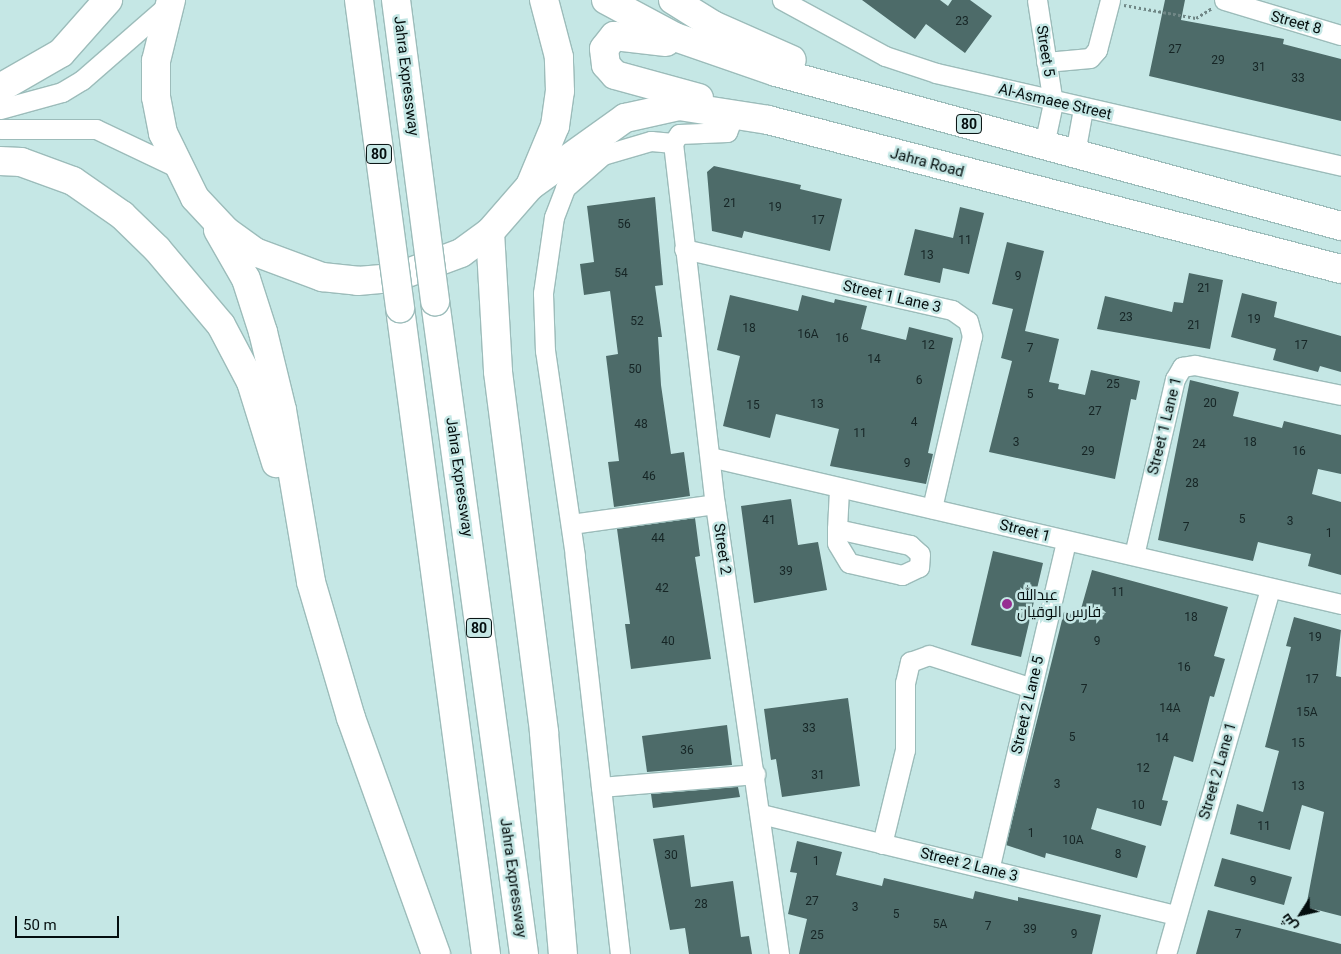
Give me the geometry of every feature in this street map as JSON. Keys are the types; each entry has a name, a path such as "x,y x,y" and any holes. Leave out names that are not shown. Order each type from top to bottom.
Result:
{"highway":[{"path":"0,88 61,53 108,0"},
{"name":"80","path":"359,0 486,954"},
{"name":"Jahra Expressway","path":"396,0 524,954"},
{"path":"205,210 255,252 288,268 358,280 428,268 490,232 530,186 555,126 560,91 559,56 544,0"},
{"name":"80","path":"606,0 675,37 776,72 1341,226"},
{"path":"673,0 770,52 924,112"},
{"path":"170,2 156,61 156,97 176,167 205,210 246,279 263,332 282,410 301,537"},
{"path":"768,120 615,75 606,65 604,49 614,36 627,35 776,72"},
{"name":"Jahra Road","path":"530,186 625,118 679,106 768,120 1341,269"},
{"path":"0,162 21,162 73,181 122,214 221,325 251,382 301,537 351,718 436,954"},
{"path":"490,232 498,372 544,733 563,954"}],"street":[{"name":"Al-Asmaee Street","path":"782,0 885,56 1053,103 1341,166"},
{"name":"Street 5","path":"1037,0 1053,103"},
{"path":"1046,62 1090,58 1097,50 1110,1"},
{"path":"0,109 62,92 82,80 170,2"},
{"name":"Street 8","path":"1220,2 1341,34"},
{"path":"1044,145 1053,103"},
{"path":"1075,153 1083,109"},
{"path":"620,954 571,524 545,351 543,294 554,217 565,188 604,155 651,141 673,143 679,134 727,132 734,114"},
{"path":"0,129 96,129 176,167"},
{"name":"Street 2","path":"673,143 715,504 761,814 779,954"},
{"name":"Street 1 Lane 3","path":"684,249 952,310 968,321 972,336 932,508"},
{"name":"Street 1 Lane 1","path":"1134,556 1175,379 1182,367 1195,364 1341,395"},
{"name":"Street 1","path":"710,457 839,489 932,508 1066,541 1341,604"},
{"path":"837,529 839,489"},
{"path":"571,524 715,504"},
{"name":"Street 2 Lane 5","path":"989,870 1066,541"},
{"name":"Street 2 Lane 1","path":"1166,954 1270,588"},
{"path":"882,844 905,750 905,684 910,662 929,655 1032,688"},
{"path":"601,786 755,774"},
{"name":"Street 2 Lane 3","path":"761,814 1176,915"}],"path":[{"path":"1110,1 1196,18 1220,2"}],"building":[{"path":"862,0 940,0 948,6 952,0 970,0 992,16 965,53 926,24 915,39"},
{"path":"1165,0 1185,0 1181,20 1284,39 1283,44 1341,59 1341,121 1149,76"},
{"path":"714,166 801,185 800,189 842,199 830,251 744,231 742,238 712,231 707,172"},
{"path":"655,197 663,285 655,286 662,337 658,337 661,385 671,454 684,452 690,496 614,507 608,462 619,461 606,356 618,354 610,291 584,295 580,264 594,262 587,206"},
{"path":"960,207 984,213 969,274 943,268 940,283 904,275 915,229 953,238"},
{"path":"1007,242 1044,251 1025,331 1059,339 1049,382 1059,384 1058,389 1085,395 1091,370 1140,381 1136,400 1131,399 1115,479 989,452 1012,361 1001,358 1013,309 992,304"},
{"path":"1189,273 1223,280 1210,349 1097,329 1105,296 1172,312 1174,302 1183,303"},
{"path":"1242,293 1277,302 1274,317 1341,336 1341,372 1320,366 1318,372 1273,360 1276,349 1231,337"},
{"path":"730,295 798,311 802,295 834,303 835,299 867,306 861,329 906,340 909,327 953,338 928,453 933,454 926,484 830,466 839,429 776,414 770,438 723,426 740,356 717,350"},
{"path":"1190,380 1239,392 1233,416 1282,428 1284,421 1341,435 1341,474 1318,469 1312,494 1341,502 1341,575 1308,566 1311,554 1258,542 1253,561 1158,540"},
{"path":"791,499 798,545 818,542 827,590 754,603 741,506"},
{"path":"695,518 700,556 695,557 711,659 631,669 625,624 630,624 617,529"},
{"name":"عبدالله فارس الوقيان","path":"993,551 1043,563 1021,657 971,645"},
{"path":"1092,570 1228,607 1214,656 1225,659 1214,697 1210,696 1193,762 1174,756 1162,800 1168,801 1161,826 1097,808 1091,829 1146,846 1137,878 1046,853 1045,858 1006,845 1064,612 1079,616"},
{"path":"1294,617 1341,630 1336,676 1341,677 1341,916 1306,907 1324,812 1302,805 1290,850 1230,834 1237,804 1263,812 1279,751 1265,747 1291,647 1286,646"},
{"path":"848,698 860,786 782,797 776,759 771,760 764,709"},
{"path":"727,725 732,765 647,772 642,736"},
{"path":"738,787 740,797 653,808 651,794"},
{"path":"684,835 691,887 733,881 741,937 749,936 752,954 689,954 685,928 670,930 653,839"},
{"path":"797,841 842,852 836,875 882,886 884,878 973,899 975,891 1018,901 1018,897 1101,915 1092,954 799,954 807,919 788,914 797,873 790,872"},
{"path":"1222,858 1292,877 1284,905 1214,886"},
{"path":"1208,910 1341,944 1341,954 1196,954"}],"place":[{"name":"عبدالله فارس الوقيان","path":"1007,604"}]}
